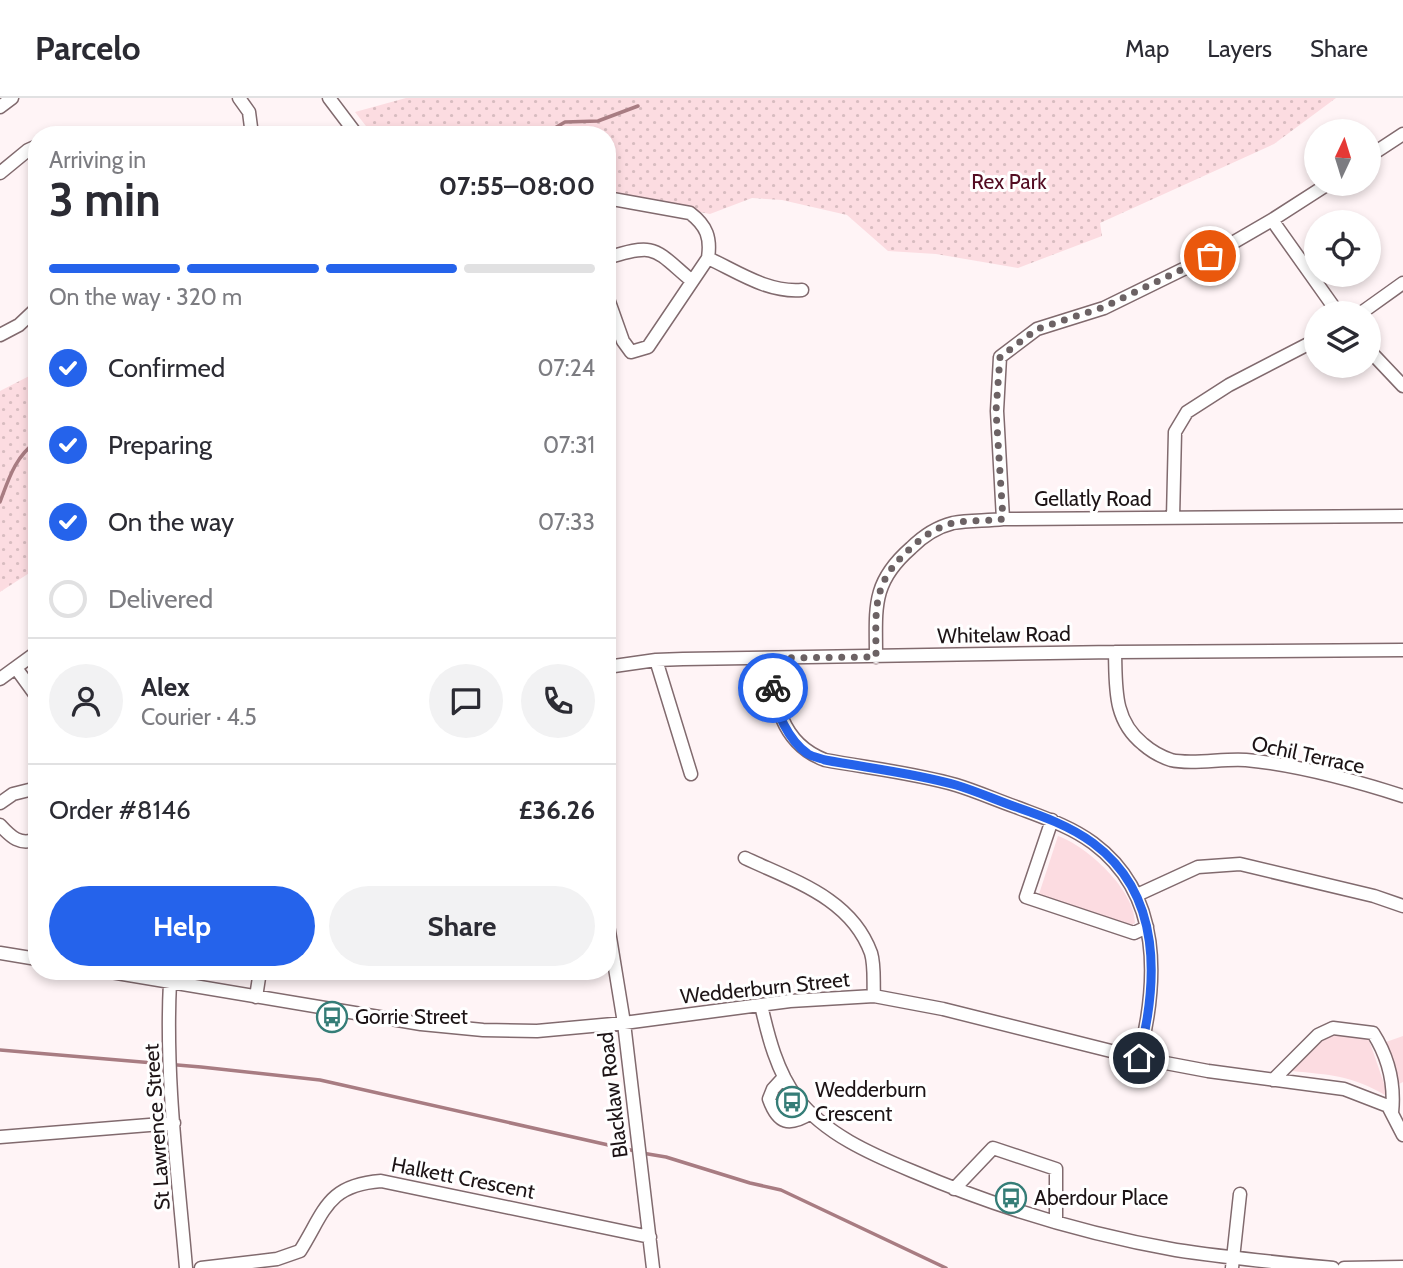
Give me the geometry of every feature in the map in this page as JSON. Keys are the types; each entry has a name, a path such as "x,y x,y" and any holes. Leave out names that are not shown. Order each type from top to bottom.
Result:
{"street":[{"path":"0,107 12,98"},
{"path":"239,98 249,112 251,126"},
{"path":"329,98 350,126"},
{"path":"1381,148 1403,134"},
{"path":"0,173 28,150"},
{"path":"1003,519 996,411 1000,357 1037,329 1104,307 1210,256 1309,196"},
{"path":"616,200 690,213 700,220 710,242 708,258 648,347 631,352 623,341 616,321"},
{"path":"1272,220 1329,301"},
{"path":"616,255 646,248 657,252 692,281"},
{"path":"708,258 767,286 779,290 802,290"},
{"path":"1378,301 1403,284"},
{"path":"0,335 19,325 28,316"},
{"path":"1173,518 1175,432 1187,412 1229,386 1304,346"},
{"path":"1381,363 1403,386"},
{"name":"Gellatly Road","path":"876,657 878,594 884,577 895,562 922,538 936,529 954,523 1003,519 1403,516"},
{"name":"Whitelaw Road","path":"616,666 656,660 1403,650"},
{"name":"Ochil Terrace","path":"1115,652 1116,695 1120,715 1132,735 1149,749 1172,760 1246,760 1311,771 1403,796"},
{"path":"771,658 774,696 783,720 793,739 808,754 825,760 955,785 1052,820 1093,842 1108,856 1137,895 1151,946 1148,1020 1139,1058"},
{"path":"0,679 28,659"},
{"path":"656,660 691,774"},
{"path":"16,668 28,685"},
{"path":"0,803 13,794 28,790"},
{"path":"1052,820 1026,897 1134,933 1147,927"},
{"path":"0,825 12,838 28,842"},
{"path":"745,858 823,894 855,921 872,955 874,996"},
{"path":"1137,895 1198,867 1240,864 1362,892 1403,906"},
{"path":"0,953 28,958"},
{"name":"Blacklaw Road","path":"616,974 653,1268"},
{"name":"Wedderburn Street","path":"158,980 421,1024 484,1030 537,1031 624,1023 761,1004 874,996 943,1009 1139,1058 1344,1089 1388,1106 1392,1113"},
{"path":"256,997 259,980"},
{"name":"St Lawrence Street","path":"170,982 174,1123 186,1268"},
{"path":"761,1004 768,1037 784,1077 796,1097 831,1130 880,1157 954,1189 1056,1222 1233,1263 1333,1268"},
{"path":"1273,1080 1318,1035 1334,1028 1373,1033 1381,1046 1394,1089 1392,1113 1403,1135"},
{"path":"784,1077 769,1098 773,1111 783,1121 796,1122 811,1113"},
{"path":"0,1137 174,1123"},
{"path":"954,1189 993,1148 1006,1152 1056,1169 1056,1222"},
{"name":"Halkett Crescent","path":"201,1268 276,1259 300,1251 327,1203 346,1188 365,1182 382,1181 650,1237"},
{"path":"1233,1263 1240,1194"},
{"path":"1344,1268 1403,1267"}],"green space":[{"name":"Rex Park","path":"406,98 1336,98 1304,119 1304,122 1274,144 1100,223 1102,236 1018,268 936,254 888,251 847,215 782,200 752,198 710,214 616,196 616,126 366,126 355,112"},
{"path":"28,377 28,574 0,592 0,391"},
{"path":"1058,836 1082,849 1107,871 1127,897 1135,923 1130,926 1039,894"},
{"path":"1327,1035 1364,1037 1369,1040 1388,1095 1340,1077 1292,1071 1292,1066"},
{"path":"1403,1036 1403,1082 1399,1084 1386,1042"}],"waterway":[{"path":"558,126 565,122 598,121 638,106"},
{"path":"0,502 10,476 28,448"},
{"path":"0,1050 320,1080 635,1151"},
{"path":"642,1153 666,1157 781,1190 946,1268"}],"way so far":[{"path":"773,688 771,658 876,657 878,594 884,577 895,562 936,529 954,523 1003,519 996,411 1000,357 1037,329 1104,307 1210,256"}],"place":[{"name":"Gorrie Street","path":"332,1017"},
{"name":"Wedderburn Crescent","path":"792,1102"},
{"name":"Aberdour Place","path":"1011,1198"}],"route":[{"path":"773,688 783,720 793,739 808,754 825,760 955,785 1052,820 1093,842 1108,856 1137,895 1151,946 1148,1020 1139,1058"}]}
